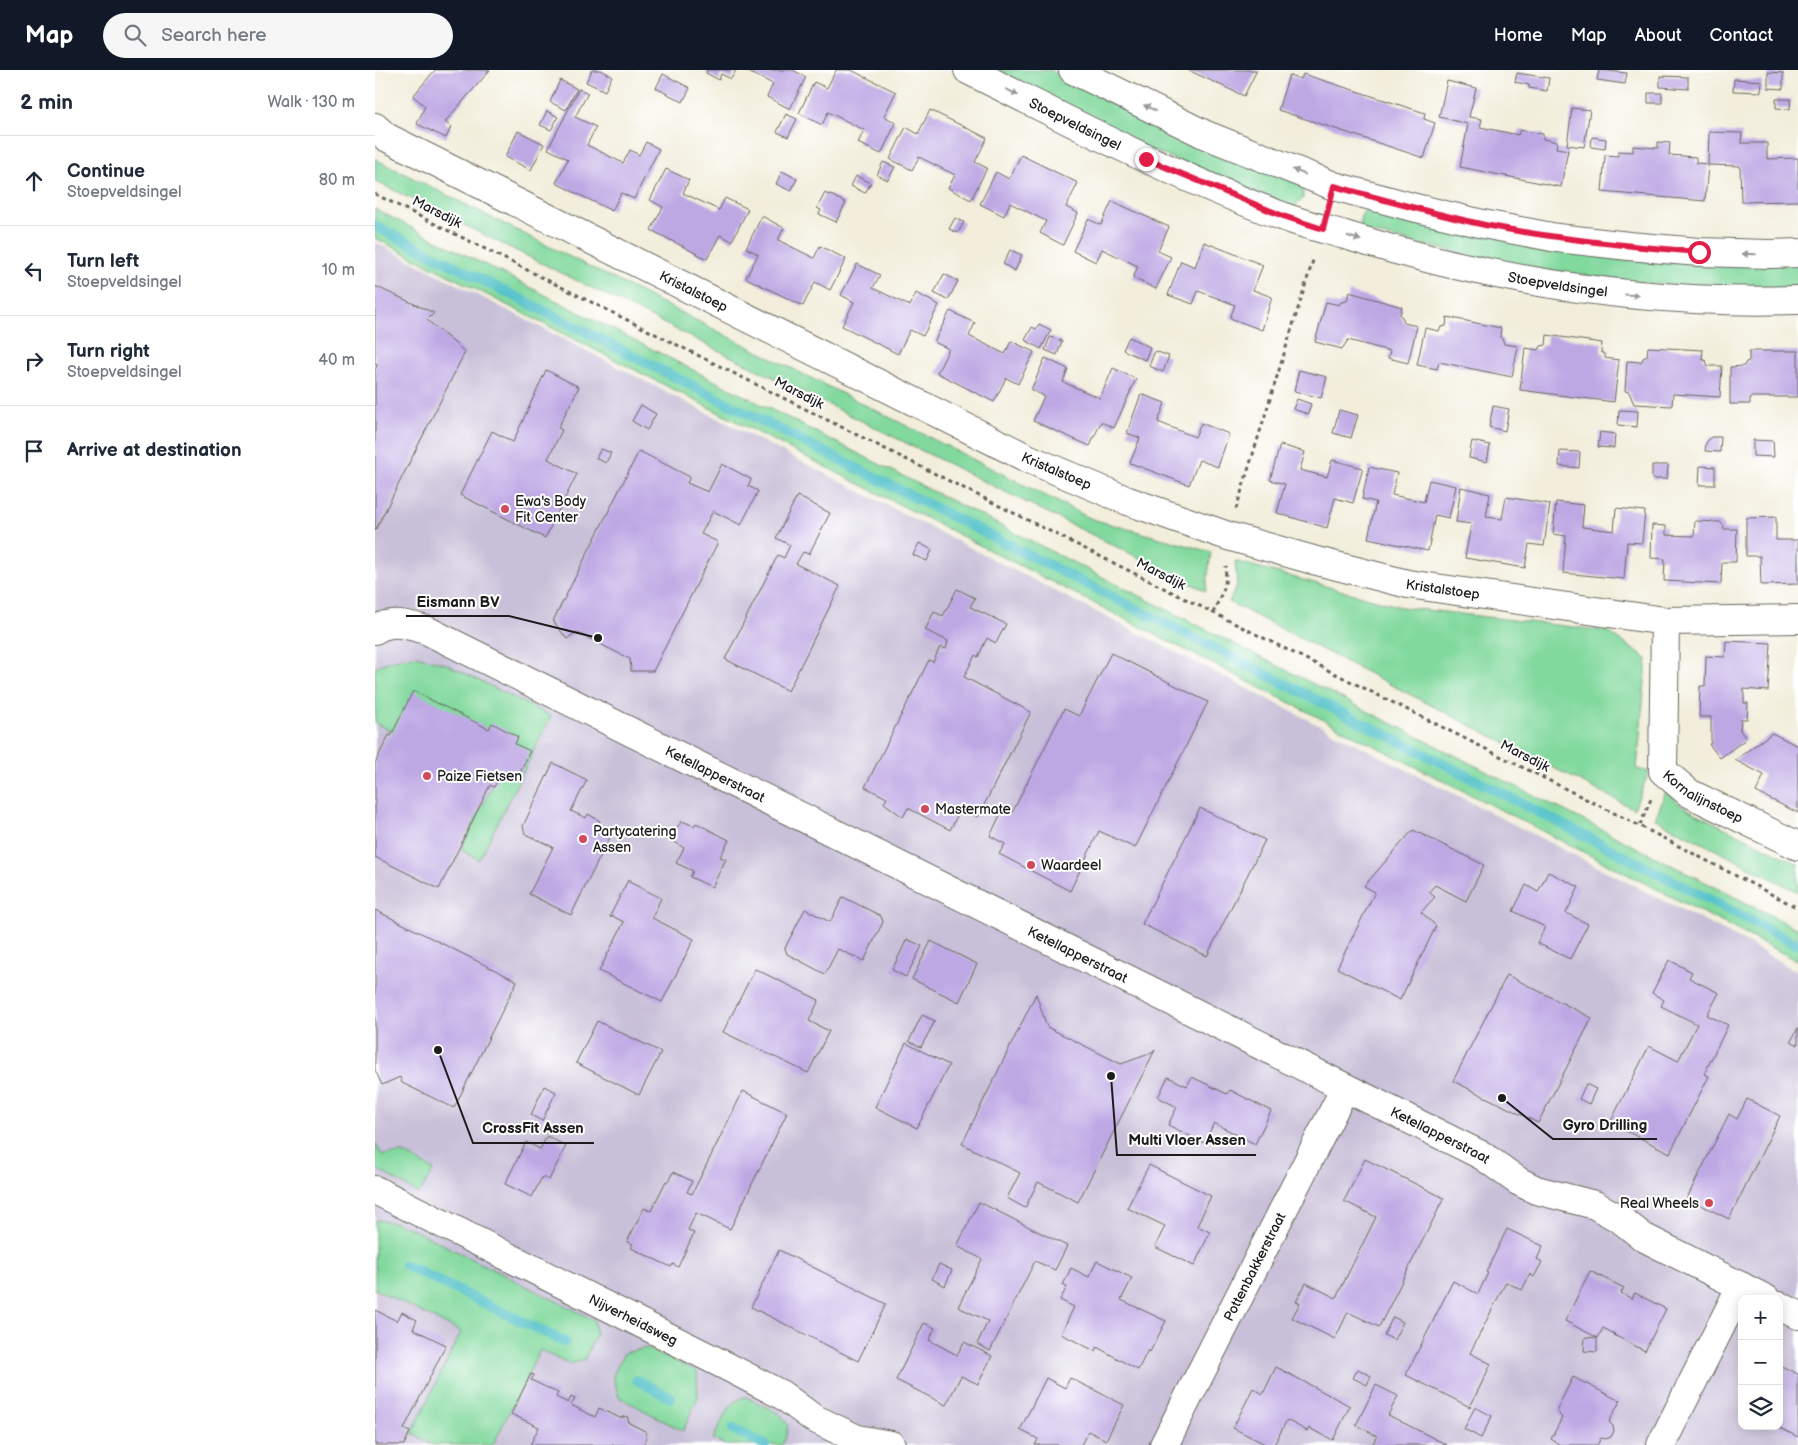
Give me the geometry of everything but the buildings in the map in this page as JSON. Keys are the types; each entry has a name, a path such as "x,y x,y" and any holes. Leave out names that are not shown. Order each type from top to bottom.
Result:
{"street":[{"name":"Stoepveldsingel","path":"968,70 1146,159 1283,216 1400,252 1539,282 1622,294 1701,300 1798,300"},
{"path":"1073,70 1206,135 1334,186 1483,224 1557,238 1629,246 1699,252 1798,253"},
{"name":"Kristalstoep","path":"375,127 386,137 1027,458 1128,501 1229,536 1408,584 1665,621 1798,619"},
{"path":"1323,229 1334,186"},
{"name":"Kornalijnstoep","path":"1665,621 1663,770 1689,793 1798,846"},
{"name":"Ketellapperstraat","path":"378,622 405,623 426,630 1483,1156 1518,1181 1536,1190 1595,1204 1620,1219 1643,1237 1758,1295"},
{"name":"Pottenbakkerstraat","path":"1164,1445 1345,1088"},
{"name":"Nijverheidsweg","path":"375,1190 728,1367 782,1396 813,1418 857,1439 891,1445"},
{"path":"1661,1445 1741,1286"},
{"path":"1783,1308 1798,1315"}],"path":[{"name":"Marsdijk","path":"375,194 1639,826 1798,908"},
{"path":"1213,613 1225,586 1229,536 1323,229"}],"shaded area":[{"path":"375,242 841,482 1751,945 1798,972 1798,1445 375,1445"}],"green space":[{"path":"990,70 1050,70 1201,145 1298,183 1303,189 1303,199 1294,207 1149,149"},
{"path":"375,159 1092,519 1211,552 1206,591 375,181"},
{"path":"1370,206 1622,260 1672,263 1798,264 1798,289 1665,285 1518,267 1364,231 1360,220"},
{"path":"375,209 1798,929 1798,961 375,238"},
{"path":"1235,561 1401,607 1607,631 1647,659 1637,769 1649,772 1634,809 1229,602 1237,585"},
{"path":"416,656 446,664 551,716 479,860 461,850 493,784 375,723 375,668 390,661"},
{"path":"1666,791 1691,811 1798,864 1798,892 1655,819"},
{"path":"375,1143 382,1155 404,1153 434,1170 419,1194 375,1168"},
{"path":"375,1221 397,1223 414,1230 594,1320 596,1335 584,1360 569,1364 540,1350 493,1445 433,1445 412,1433 461,1332 375,1289"},
{"path":"645,1348 697,1371 698,1397 683,1431 619,1397 613,1376 624,1353"},
{"path":"746,1397 780,1414 788,1425 782,1445 725,1445 713,1439 730,1407 734,1402"}],"waterway":[{"path":"375,226 1468,776 1798,945"},
{"path":"405,1265 565,1342"},
{"path":"637,1380 671,1398"},
{"path":"733,1429 765,1445"}],"place":[{"name":"Ewa's Body Fit Center","path":"505,509"},
{"name":"Eismann BV","path":"598,638"},
{"name":"Paize Fietsen","path":"427,776"},
{"name":"Mastermate","path":"925,809"},
{"name":"Partycatering Assen","path":"583,839"},
{"name":"Waardeel","path":"1031,865"},
{"name":"CrossFit Assen","path":"438,1050"},
{"name":"Multi Vloer Assen","path":"1111,1076"},
{"name":"Gyro Drilling","path":"1502,1098"},
{"name":"Real Wheels","path":"1709,1203"}],"route":[{"path":"1146,159 1283,216 1323,229 1334,186 1483,224 1557,238 1699,252"}]}
